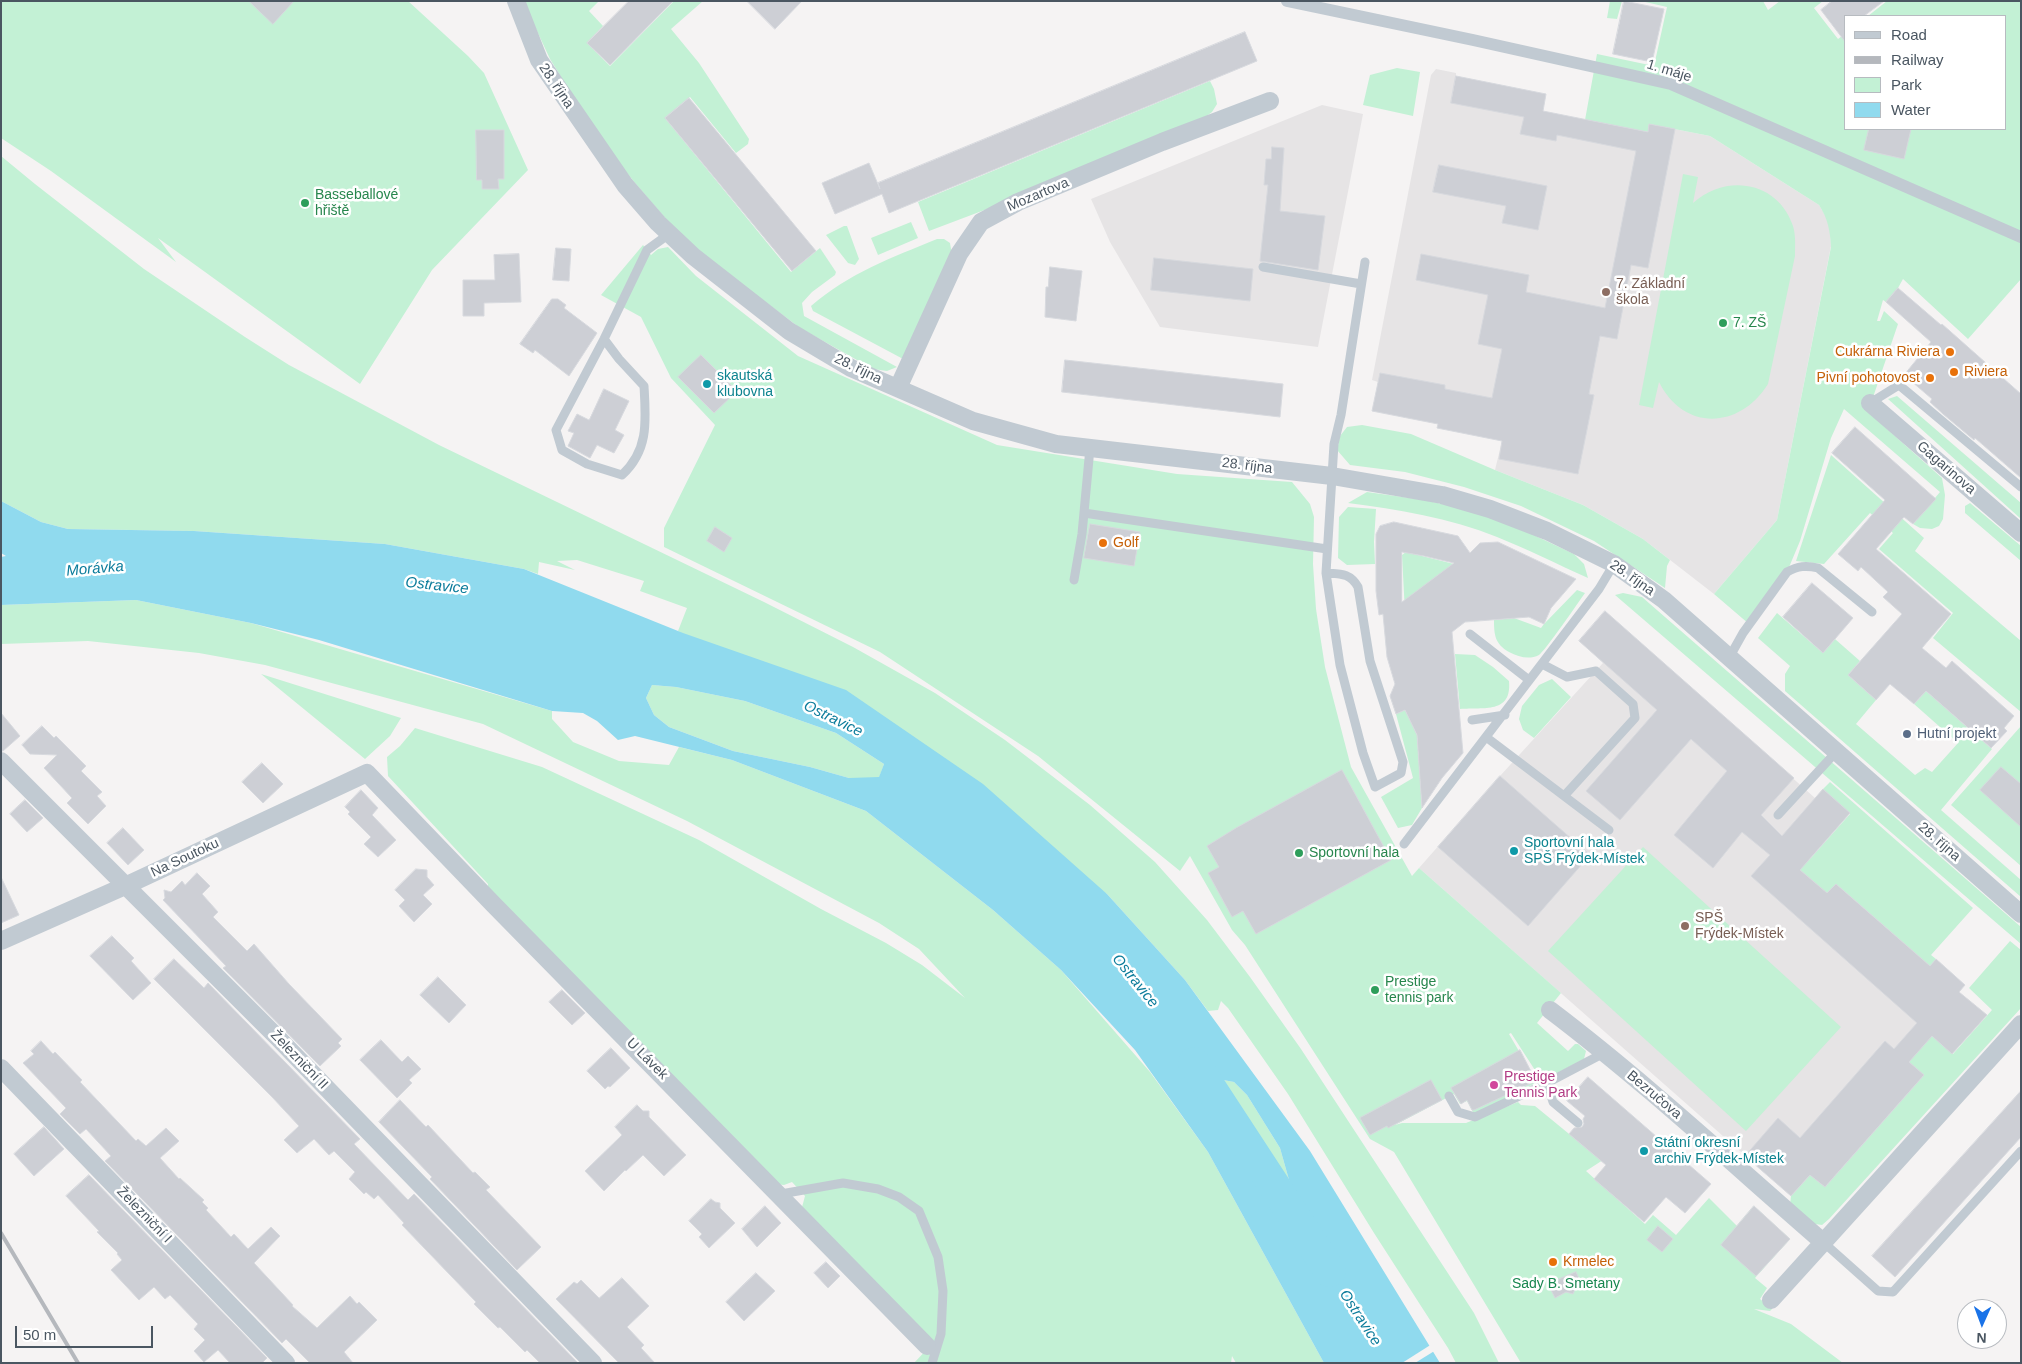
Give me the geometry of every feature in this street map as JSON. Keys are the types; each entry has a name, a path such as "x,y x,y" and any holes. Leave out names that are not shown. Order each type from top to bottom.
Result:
{"street":[{"name":"28. října","path":"516,1 539,60 625,185 669,234 693,256 789,332 851,368 973,421 1056,444 1332,476 1442,495 1482,507 1547,531 1614,564 1664,600 2021,914"},
{"name":"1. máje","path":"1287,1 1671,84 2021,237"},
{"name":"Mozartova","path":"898,388 959,254 981,222 1018,202 1162,142 1270,101"},
{"name":"Gagarinova","path":"1870,403 2021,533"},
{"name":"Železniční II","path":"1,760 278,1038 593,1363"},
{"name":"Na Soutoku","path":"1,941 125,886 367,773"},
{"name":"U Lávek","path":"367,773 493,904 781,1194 930,1354"},
{"name":"Bezručova","path":"1550,1010 1604,1053 1823,1242"},
{"path":"1770,1300 2021,1024"},
{"name":"Železniční I","path":"1,1068 286,1363"}],"lane":[{"path":"604,339 619,359 644,386 646,429 633,465 622,475 587,464 562,450 556,430 604,339 647,250 669,234"},
{"path":"1326,572 1344,574 1353,578 1358,587 1370,661 1403,762 1401,773 1375,787 1363,753 1340,665 1326,572 1334,444 1341,415 1365,262"},
{"path":"1263,267 1361,284"},
{"path":"1870,403 1899,386 2021,487"},
{"path":"1074,580 1084,513 1090,448"},
{"path":"1084,513 1327,549"},
{"path":"1404,844 1505,715 1529,680 1599,589 1614,564"},
{"path":"1729,658 1743,633 1787,572 1796,568 1807,565 1818,568 1872,612"},
{"path":"1470,634 1529,680"},
{"path":"1542,664 1567,677 1596,671 1633,704 1635,718 1564,795"},
{"path":"1472,720 1505,715"},
{"path":"1486,737 1609,830"},
{"path":"1778,814 1837,751"},
{"path":"1449,1096 1458,1112 1475,1118 1604,1053"},
{"path":"1547,1083 1553,1102 1578,1124"},
{"path":"1823,1242 1878,1291 1893,1292 2021,1152"},
{"path":"781,1194 843,1183 878,1189 899,1197 919,1210 938,1257 943,1291 941,1334 930,1354"}],"shaded area":[{"name":"7. Základní škola","path":"1436,69 1456,73 1456,76 1546,94 1543,111 1647,132 1649,124 1710,136 1819,205 1827,218 1831,246 1777,520 1714,594 1643,539 1583,505 1495,470 1502,441 1437,428 1438,424 1372,411 1378,382 1372,380 1431,75"},
{"path":"1322,105 1363,114 1318,347 1160,327 1110,242 1091,199"},
{"name":"SPŠ Frýdek-Místek","path":"1605,611 1815,798 1823,789 1850,813 1808,861 1828,893 1836,884 1930,965 1936,959 1965,985 1959,992 1987,1015 1952,1054 1932,1037 1924,1075 1825,1187 1809,1175 1791,1196 1419,868 1603,663 1579,641"}],"green space":[{"name":"Basseballové hřiště","path":"1,1 408,1 484,73 528,170 432,270 360,384 158,238 176,262 51,171 1,138"},
{"path":"523,1 599,1 589,11 603,26 587,43 610,66 674,1 703,1 671,29 699,63 749,139 748,144 736,153 690,97 665,118 791,272 820,248 836,272 835,275 812,292 802,303 804,316 897,367 887,371 873,369 800,328 703,255 666,219 597,135 550,59"},
{"path":"1610,1 1622,1 1617,19 1607,18"},
{"path":"1641,1 1763,1 1768,10 1780,1 1823,1 1814,8 1838,39 1844,34 1844,130 2007,130 2007,15 1869,15 1887,1 2021,1 2021,279 1968,339 1903,279 1886,302 1883,300 1877,321 1880,321 1884,311 1898,324 1868,412 1942,478 1945,495 1943,519 1939,526 1932,529 1920,528 1913,524 1940,492 1844,409 1831,438 1800,541 1787,572 1749,624 1714,594 1777,520 1831,247 1829,230 1825,215 1819,205 1710,136 1649,124 1648,132 1585,120 1597,54 1654,66 1667,7"},
{"path":"1397,68 1420,72 1413,116 1363,105 1370,75"},
{"path":"1210,81 1217,104 1212,112 1204,118 1011,200 929,231 918,202"},
{"path":"1,156 144,269 289,365 439,445 853,647 935,693 1005,740 1090,805 1155,862 1207,920 1250,977 1301,1049 1474,1313 1499,1363 1456,1363 1288,1094 1228,1008 1221,1001 1218,1010 1208,1011 1185,980 1107,894 678,631 687,608 640,591 644,581 577,560 557,561 575,570 539,562 538,574 524,569 385,544 194,531 68,529 41,522 1,501"},
{"path":"1683,174 1698,177 1693,203 1706,194 1720,188 1735,185 1750,186 1776,199 1786,211 1794,230 1795,256 1768,384 1756,399 1743,410 1728,416 1712,419 1697,416 1683,410 1670,398 1659,382 1653,408 1639,405"},
{"path":"911,222 918,238 878,255 871,238"},
{"path":"847,226 859,259 855,265 848,263 826,235"},
{"path":"937,239 944,239 950,243 952,255 905,360 813,311 811,306 825,294 855,275"},
{"name":"Sady B. Smetany","path":"643,245 651,255 658,249 668,247 696,276 798,356 997,445 1177,474 1292,482 1310,504 1314,517 1313,564 1316,609 1325,667 1351,767 1412,876 1419,868 1561,993 1537,1023 1568,1051 1575,1044 1578,1044 1586,1051 1584,1059 1542,1081 1511,1033 1509,1034 1537,1082 1475,1116 1467,1101 1460,1104 1454,1094 1395,1125 1402,1123 1466,1123 1518,1102 1521,1105 1535,1106 1603,1160 1586,1171 1645,1224 1653,1215 1676,1235 1709,1198 1737,1226 1754,1206 1790,1239 1755,1278 1767,1288 1760,1299 1772,1309 1770,1311 1754,1309 1791,1324 1843,1363 1521,1363 1394,1152 1370,1139 1245,945 1232,930 1190,856 1180,871 1038,756 880,652 664,547 664,528 715,425 671,378 641,317 601,295"},
{"path":"1897,396 2021,503 2021,519 1888,399"},
{"path":"1362,425 1411,434 1583,505 1643,539 1670,560 1667,566 1665,588 1594,541 1521,506 1464,487 1405,472 1350,465 1337,450 1340,436 1347,427"},
{"path":"1831,455 1924,538 1915,551 2021,641 2021,712 1933,638 1953,613 1879,549 1893,533 1870,513 1824,564 1796,561"},
{"path":"1367,492 1424,500 1469,510 1523,530 1574,554 1584,564 1588,578 1479,530 1442,519 1404,511 1348,503"},
{"path":"1970,503 2021,546 2021,561 1965,513 1965,506"},
{"path":"1348,507 1376,509 1375,564 1347,565 1338,558 1339,517"},
{"path":"1406,552 1454,564 1405,613 1402,555"},
{"path":"1577,590 1585,593 1539,655 1528,658 1520,656 1504,649 1498,642 1495,635 1494,620 1514,618 1541,628"},
{"path":"1623,593 1642,597 2021,927 2021,944 1615,595"},
{"path":"136,600 251,623 552,711 552,719 573,742 619,761 669,765 679,747 732,760 866,811 993,910 1061,970 1150,1072 1208,1152 1324,1363 1236,1363 1232,1356 1231,1363 914,1363 932,1344 801,1211 805,1196 792,1182 784,1185 775,1184 488,894 488,884 388,776 387,757 400,746 415,728 542,767 699,840 821,909 886,943 922,965 965,998 919,949 879,923 687,821 483,724 265,665 199,653 88,641 1,644 1,605"},
{"path":"1777,613 1823,653 1835,639 1860,661 1848,675 1876,700 1856,724 1915,775 1925,768 1932,772 1958,743 1914,704 1926,691 1992,749 1941,810 2021,880 2021,897 1785,691 1785,674 1790,666 1758,638"},
{"path":"1455,654 1475,655 1509,681 1509,692 1506,699 1495,707 1460,709"},
{"path":"261,674 401,718 390,736 365,759"},
{"path":"1552,679 1571,697 1534,738 1523,730 1519,719 1522,706 1539,685"},
{"path":"652,685 676,687 745,701 836,733 884,764 879,778 849,778 810,767 733,751 669,727 654,715 646,698"},
{"path":"1405,710 1417,735 1422,808 1412,825 1398,828 1381,797 1413,778 1396,714"},
{"path":"2021,726 2021,866 1951,805"},
{"path":"1830,782 1973,908 1931,955 1936,959 1930,966 1836,884 1827,893 1798,868 1809,860 1850,814 1823,789"},
{"path":"1643,847 1841,1027 1746,1131 1548,951"},
{"path":"2010,941 2021,950 2021,1008 1829,1219 1822,1225 1815,1224 1790,1205 1791,1196 1810,1175 1825,1187 1924,1075 1909,1062 1932,1036 1953,1054 1992,1010 1969,988"},
{"path":"1223,1080 1234,1082 1247,1095 1280,1148 1293,1194 1310,1213 1313,1225 1310,1234 1302,1233 1292,1218 1271,1160 1224,1118 1219,1103 1219,1085"}],"water":[{"name":"Morávka","path":"1,501 41,522 68,529 194,531 385,544 524,569 683,633 846,690 983,784 1107,894 1185,980 1310,1151 1440,1363 1324,1363 1208,1152 1135,1050 1061,970 993,910 866,811 732,760 635,736 618,740 597,721 583,713 552,711 319,640 251,623 136,600 1,605 1,557 6,556 1,553","holes":["652,685 676,687 745,701 836,733 884,764 879,777 849,778 810,767 733,751 669,727 654,715 646,698","1223,1080 1234,1082 1247,1095 1280,1148 1293,1194 1310,1213 1313,1225 1310,1234 1302,1233 1292,1218 1271,1160 1224,1118 1219,1103 1219,1085"]}],"pier":[{"path":"1432,1344 1436,1350 1415,1363 1402,1363"}],"building":[{"path":"249,1 294,1 273,24"},
{"path":"629,1 673,1 610,65 587,43"},
{"path":"747,1 802,1 775,29"},
{"path":"1624,1 1664,9 1652,62 1613,54"},
{"path":"1832,1 1884,1 1865,15 1844,15 1844,40 1821,10"},
{"path":"1245,32 1257,61 889,213 882,194 835,214 822,183 869,163 880,189 878,183"},
{"path":"1456,76 1546,94 1543,111 1648,132 1649,124 1675,129 1648,268 1631,265 1617,339 1600,336 1589,394 1594,395 1578,474 1499,459 1502,441 1437,428 1438,424 1372,411 1380,373 1445,385 1445,389 1492,398 1502,349 1478,344 1488,295 1416,280 1421,254 1529,275 1526,292 1605,308 1636,151 1557,135 1556,141 1520,134 1524,117 1451,103"},
{"path":"689,98 816,251 792,271 665,118"},
{"path":"476,130 504,130 504,179 498,179 499,189 482,189 482,180 477,180"},
{"path":"1869,130 1911,130 1904,159 1864,150"},
{"path":"1272,147 1284,148 1280,211 1325,216 1318,270 1260,261 1268,185 1264,185 1266,159 1271,159"},
{"path":"1439,165 1547,186 1538,230 1502,223 1506,206 1433,192"},
{"path":"556,248 571,249 569,281 553,280"},
{"path":"519,254 521,302 484,303 484,316 463,316 463,280 495,280 494,255"},
{"path":"1154,258 1253,269 1250,301 1151,290"},
{"path":"1050,267 1082,271 1076,321 1045,317 1046,287 1048,287"},
{"path":"1898,288 2021,394 2021,478 1975,438 1974,440 1943,414 1930,402 1932,399 1904,375 1931,342 1886,302"},
{"path":"552,299 558,299 566,305 564,308 597,333 569,376 535,350 533,353 520,344"},
{"name":"skautská klubovna","path":"701,355 737,391 714,413 678,377"},
{"path":"1065,360 1283,384 1280,417 1062,392"},
{"path":"604,389 629,401 615,430 624,435 614,453 597,445 590,458 568,446 574,433 568,431 577,414 589,420"},
{"path":"1855,427 1936,499 1913,524 1904,517 1876,549 1951,614 1922,648 1946,668 1952,661 2014,716 2004,728 2007,731 1991,748 1926,691 1914,704 1890,684 1876,700 1848,675 1902,614 1883,597 1888,592 1861,567 1858,571 1838,554 1885,500 1832,453"},
{"path":"1394,522 1458,536 1470,553 1480,543 1498,542 1576,579 1551,608 1544,624 1529,617 1465,622 1452,632 1463,753 1442,778 1422,808 1417,735 1405,710 1396,714 1390,696 1395,684 1387,657 1383,614 1379,615 1376,591 1376,534 1380,526","holes":["1402,552 1454,563 1402,602"]},
{"path":"1090,524 1140,532 1134,566 1084,558"},
{"path":"715,527 732,538 724,552 707,541"},
{"path":"1812,583 1853,618 1823,653 1783,617"},
{"path":"1605,611 1794,778 1761,815 1782,836 1823,789 1850,813 1800,870 1827,893 1836,884 1930,966 1936,959 1965,985 1959,992 1987,1015 1952,1054 1932,1036 1909,1062 1924,1075 1825,1187 1810,1175 1791,1196 1745,1156 1778,1118 1800,1138 1885,1041 1894,1049 1917,1023 1751,876 1770,855 1742,832 1713,868 1674,835 1727,771 1691,739 1620,820 1586,791 1657,710 1579,641"},
{"path":"1,713 20,736 3,751 1,751"},
{"path":"42,726 54,738 56,736 86,766 81,771 102,792 97,796 106,806 88,824 67,803 72,798 44,768 57,755 30,754 22,745"},
{"path":"262,763 283,784 263,803 242,782"},
{"path":"2001,767 2021,784 2021,827 1980,790"},
{"name":"Sportovní hala","path":"1342,770 1391,860 1256,934 1243,911 1232,917 1208,873 1219,867 1207,846"},
{"name":"Sportovní hala SPŠ Frýdek-Místek","path":"1500,776 1590,855 1528,926 1438,847"},
{"path":"361,790 378,808 372,815 396,840 378,857 364,844 371,837 348,814 350,812 345,807"},
{"path":"25,800 43,818 27,832 10,814"},
{"path":"123,828 144,850 128,865 107,843"},
{"path":"416,869 427,870 427,877 434,885 423,895 432,904 414,922 399,906 405,900 395,890"},
{"path":"197,873 210,886 202,894 218,912 213,917 247,951 254,944 289,984 342,1039 338,1043 341,1046 320,1066 223,968 226,966 163,900 165,898 164,890 171,892 182,881 185,885"},
{"path":"1,877 19,915 1,923"},
{"path":"112,936 134,958 131,961 151,983 133,1000 90,956"},
{"path":"174,959 204,988 208,983 360,1139 354,1144 408,1200 414,1194 578,1363 540,1363 527,1350 525,1352 474,1304 476,1302 402,1225 404,1223 378,1195 374,1199 366,1192 364,1194 349,1179 355,1172 334,1151 329,1155 314,1139 297,1153 284,1140 299,1126 154,979"},
{"path":"438,977 466,1005 449,1023 420,995"},
{"path":"562,990 585,1013 572,1025 549,1002"},
{"path":"381,1040 402,1062 408,1056 421,1069 409,1080 412,1083 397,1098 360,1060"},
{"path":"41,1041 53,1054 55,1052 82,1080 80,1082 136,1141 138,1139 146,1146 166,1128 179,1141 160,1158 179,1179 204,1200 202,1202 208,1208 206,1210 231,1237 234,1234 248,1249 271,1227 280,1236 254,1263 292,1306 317,1328 350,1296 377,1320 344,1352 353,1363 310,1363 286,1339 282,1343 105,1161 111,1156 86,1129 80,1134 60,1114 66,1108 23,1063 34,1054 31,1051"},
{"path":"611,1048 630,1068 610,1087 608,1086 605,1089 587,1071"},
{"name":"Prestige Tennis Park","path":"1520,1050 1536,1081 1474,1110 1472,1110 1467,1100 1461,1104 1451,1088"},
{"name":"Státní okresní archiv Frýdek-Místek","path":"1588,1077 1711,1184 1685,1213 1666,1197 1644,1222 1594,1179 1606,1165 1569,1134 1574,1128 1582,1127 1585,1116 1567,1101"},
{"path":"1431,1080 1442,1100 1388,1128 1387,1126 1370,1135 1360,1118"},
{"path":"2021,1091 2021,1137 1895,1277 1872,1256"},
{"path":"400,1100 426,1127 428,1125 473,1173 475,1172 490,1187 486,1190 541,1247 517,1270 430,1179 432,1177 379,1122"},
{"path":"637,1105 643,1111 649,1111 649,1117 686,1155 664,1176 643,1155 604,1191 585,1171 622,1135 615,1127"},
{"path":"44,1127 64,1149 34,1176 14,1154"},
{"path":"89,1175 267,1358 262,1363 230,1363 218,1350 204,1362 194,1351 205,1340 194,1329 198,1324 170,1295 165,1299 154,1287 139,1300 111,1270 122,1260 118,1253 66,1196"},
{"path":"711,1199 720,1203 720,1208 735,1223 709,1248 699,1237 702,1234 689,1221"},
{"path":"765,1206 781,1223 757,1247 742,1229"},
{"path":"1754,1206 1790,1239 1756,1276 1721,1245"},
{"path":"1658,1226 1673,1239 1662,1252 1647,1240"},
{"path":"826,1262 840,1276 828,1288 814,1273"},
{"path":"1576,1272 1582,1285 1576,1287 1573,1294 1566,1292 1555,1298 1548,1284"},
{"path":"756,1273 775,1291 744,1321 726,1302"},
{"path":"622,1278 649,1306 627,1327 644,1345 641,1348 655,1363 619,1363 556,1299 574,1282 577,1284 581,1280 599,1298"}],"waterway":[{"name":"Ostravice","path":"1194,1063 1330,1271"}],"railway":[{"path":"1,1233 78,1363"}],"place":[{"name":"Basseballové hřiště","path":"305,203"},
{"name":"7. Základní škola","path":"1606,292"},
{"name":"7. ZŠ","path":"1723,323"},
{"name":"Cukrárna Riviera","path":"1950,352"},
{"name":"Riviera","path":"1954,372"},
{"name":"Pivní pohotovost","path":"1930,378"},
{"name":"skautská klubovna","path":"707,384"},
{"name":"Golf","path":"1103,543"},
{"name":"Hutní projekt","path":"1907,734"},
{"name":"Sportovní hala SPŠ Frýdek-Místek","path":"1514,851"},
{"name":"Sportovní hala","path":"1299,853"},
{"name":"SPŠ Frýdek-Místek","path":"1685,926"},
{"name":"Prestige tennis park","path":"1375,990"},
{"name":"Prestige Tennis Park","path":"1494,1085"},
{"name":"Státní okresní archiv Frýdek-Místek","path":"1644,1151"},
{"name":"Krmelec","path":"1553,1262"}]}
